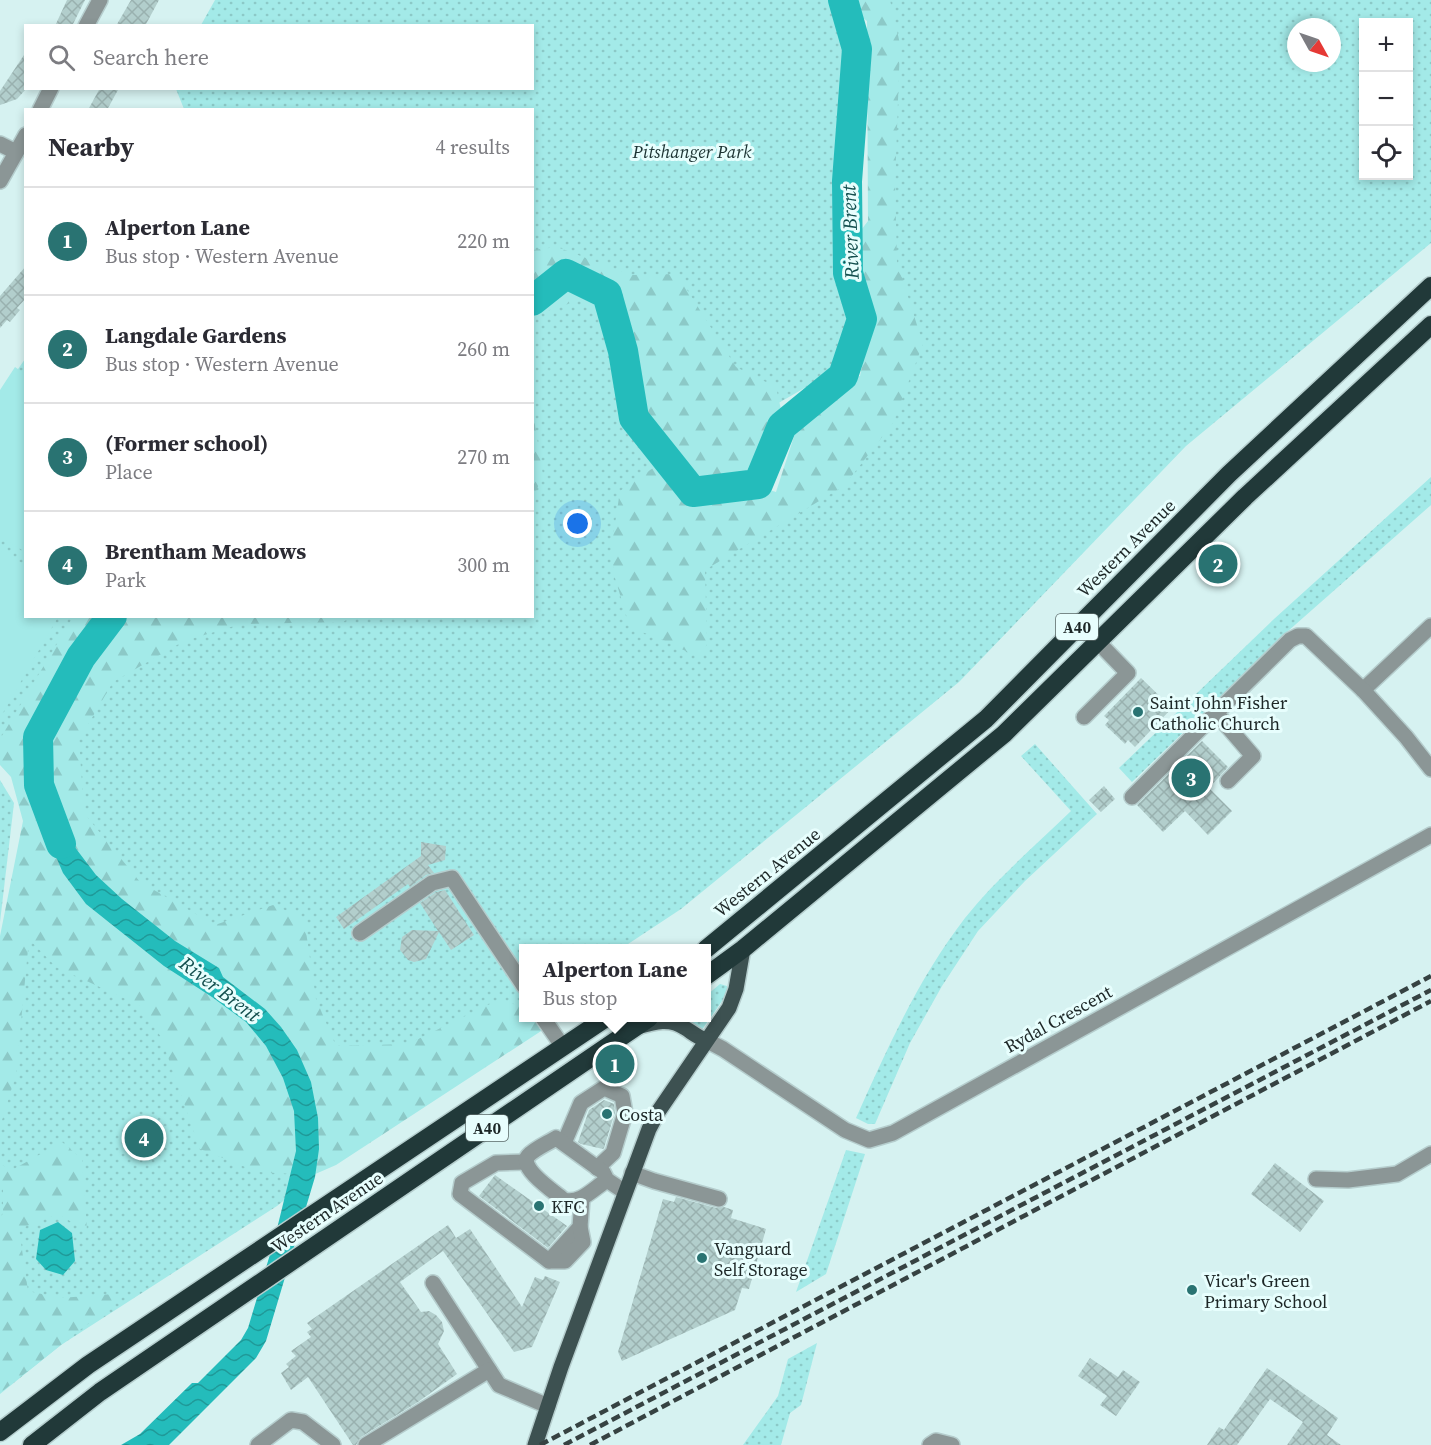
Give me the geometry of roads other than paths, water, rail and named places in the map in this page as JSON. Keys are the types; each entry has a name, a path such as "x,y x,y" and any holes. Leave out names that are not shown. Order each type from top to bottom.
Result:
{"highway":[{"name":"Western Avenue","path":"711,945 986,719 1229,474 1431,286"},
{"name":"A40","path":"711,972 743,949 1004,734 1245,496 1431,325"},
{"name":"Western Avenue","path":"0,1432 88,1365 599,1022"},
{"name":"Western Avenue","path":"32,1445 100,1392 642,1022"}],"main road":[{"path":"535,1445 649,1129 658,1112 729,1008 736,989 743,949"},
{"path":"634,1028 654,1022"},
{"path":"670,1022 679,1024 694,1036 706,1040"}],"street":[{"path":"87,24 100,0"},
{"path":"41,108 50,90"},
{"path":"0,181 24,138"},
{"path":"0,144 16,152"},
{"path":"1363,690 1431,626"},
{"path":"1132,797 1290,640 1298,636 1306,636 1363,690 1406,737 1431,769"},
{"path":"1084,717 1128,673 1098,642"},
{"path":"1216,713 1253,756 1228,780"},
{"name":"Rydal Crescent","path":"706,1040 845,1131 869,1140 893,1133 1431,835"},
{"path":"360,933 432,883 452,878 519,978"},
{"path":"546,1022 563,1047"},
{"path":"564,1143 581,1103 604,1088 622,1096 625,1113 614,1153 602,1174 593,1188 582,1199 571,1202 564,1200 529,1170 526,1162 528,1156 556,1138 564,1143 602,1174 625,1192"},
{"path":"1316,1179 1348,1180 1397,1174 1431,1154"},
{"path":"526,1162 495,1163 462,1183 460,1194 549,1261 565,1261 583,1242 580,1227 582,1199"},
{"path":"632,1173 719,1199"},
{"path":"433,1283 499,1385 548,1406"},
{"path":"366,1445 489,1370"},
{"path":"258,1445 291,1420 303,1422 333,1445"},
{"path":"930,1445 936,1441 952,1445"}],"water":[{"path":"58,801 74,846 96,875 175,941 219,968 223,977 265,1009 281,1027 297,1050 311,1082 318,1118 319,1149 315,1177 266,1341 256,1358 169,1445 121,1445 140,1434 192,1383 198,1383 241,1340 248,1328 274,1241 296,1151 294,1111 283,1078 266,1046 246,1022 164,966 86,904 63,873 36,810"},
{"path":"58,1222 72,1233 75,1261 63,1275 46,1270 36,1259 40,1230"}],"waterway":[{"name":"River Brent","path":"534,299 566,274 607,294 623,351 634,418 693,492 758,484 782,426 843,376 862,319 848,273 847,181 857,49 843,0"},
{"name":"River Brent","path":"61,844 39,785 38,737 81,657 110,618"}],"railway":[{"path":"540,1445 1431,976"},
{"path":"564,1445 1431,990"},
{"path":"590,1445 1431,1001"}],"place":[{"name":"Langdale Gardens","path":"1218,564"},
{"name":"Saint John Fisher Catholic Church","path":"1138,712"},
{"name":"(Former school)","path":"1191,778"},
{"name":"Alperton Lane","path":"615,1064"},
{"name":"Costa","path":"607,1114"},
{"name":"Brentham Meadows","path":"144,1138"},
{"name":"KFC","path":"539,1206"},
{"name":"Vanguard Self Storage","path":"702,1258"},
{"name":"Vicar's Green Primary School","path":"1192,1290"}],"park label":[{"name":"Pitshanger Park","path":"692,151"}]}
